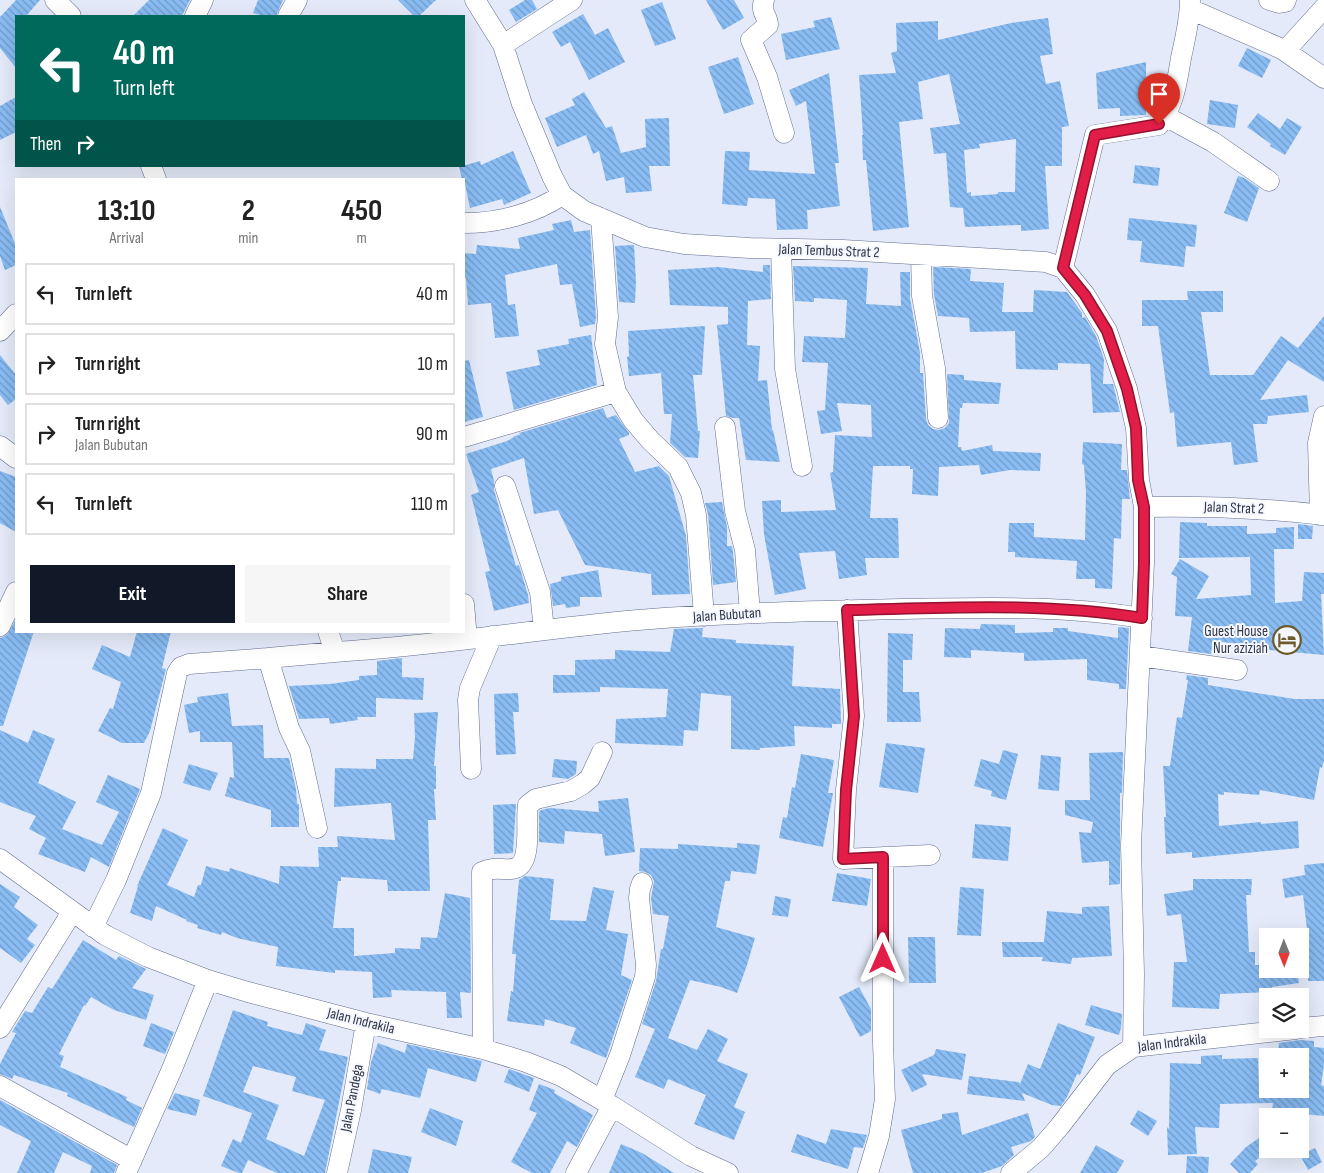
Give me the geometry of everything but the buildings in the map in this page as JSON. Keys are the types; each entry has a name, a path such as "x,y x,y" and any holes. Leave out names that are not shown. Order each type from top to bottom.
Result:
{"street":[{"path":"55,0 71,15"},
{"path":"196,15 203,0"},
{"path":"289,15 297,0"},
{"name":"Jalan Tembus Strat 2","path":"474,0 503,45 522,104 552,176 562,195 584,211 645,236 684,244 843,250 1046,262 1063,268"},
{"path":"503,45 572,0"},
{"path":"764,0 762,12 768,21 768,25 751,40 767,77 784,132"},
{"path":"1269,0 1279,3 1286,0"},
{"path":"1133,1047 1134,974 1131,845 1142,618 1144,507 1138,480 1136,428 1127,389 1107,331 1085,295 1063,268 1095,135 1159,124 1169,108 1179,79 1190,4 1285,51 1324,78"},
{"path":"1285,51 1324,8"},
{"path":"1169,108 1213,142 1269,181"},
{"path":"465,223 480,223 534,211 548,205 562,195"},
{"path":"601,218 608,317 605,344 616,392 633,420 650,440 678,467 691,493 696,515 704,616"},
{"path":"781,249 785,369 802,466"},
{"path":"921,255 922,296 935,368 938,418"},
{"path":"0,331 15,315"},
{"path":"465,437 616,392"},
{"path":"1322,515 1318,454 1319,434 1324,416"},
{"path":"725,427 735,511 745,550 750,613"},
{"path":"0,446 15,457"},
{"path":"505,486 540,592 544,630"},
{"name":"Jalan Strat 2","path":"1144,507 1235,508 1322,515"},
{"path":"0,626 15,594"},
{"name":"Jalan Bubutan","path":"93,927 116,880 151,793 177,673 180,667 189,664 335,652 638,620 750,613 978,608 1107,612 1142,618"},
{"path":"847,610 854,716 846,790 843,859 930,855"},
{"path":"465,616 467,639"},
{"path":"329,633 335,652"},
{"path":"472,769 468,700 470,688 492,636"},
{"path":"1140,656 1238,670"},
{"path":"268,658 289,728 300,751 317,828"},
{"path":"483,1050 482,872 489,868 514,868 520,865 525,857 527,846 526,815 528,805 536,799 571,792 583,784 590,778 602,752"},
{"path":"868,1173 879,1136 885,1099 883,1043 883,857"},
{"name":"Jalan Indrakila","path":"0,859 105,935 148,957 208,980 366,1023 526,1062 561,1076 691,1156 728,1173"},
{"path":"576,1173 607,1103 645,977 646,965 639,898 642,883"},
{"path":"0,1028 72,912"},
{"path":"0,1086 129,1167 208,980"},
{"name":"Jalan Pandega","path":"337,1173 351,1110 366,1023"},
{"path":"1309,1027 1324,1026"},
{"name":"Jalan Indrakila","path":"1011,1173 1041,1148 1107,1065 1133,1047 1259,1033"}],"place":[{"name":"Guest House Nur aziziah","path":"1287,640"}],"route":[{"path":"883,959 883,857 843,859 846,790 854,716 847,610 978,608 1073,610 1107,612 1142,618 1144,507 1138,480 1136,428 1127,389 1107,331 1085,295 1063,268 1095,135 1159,124"}]}
